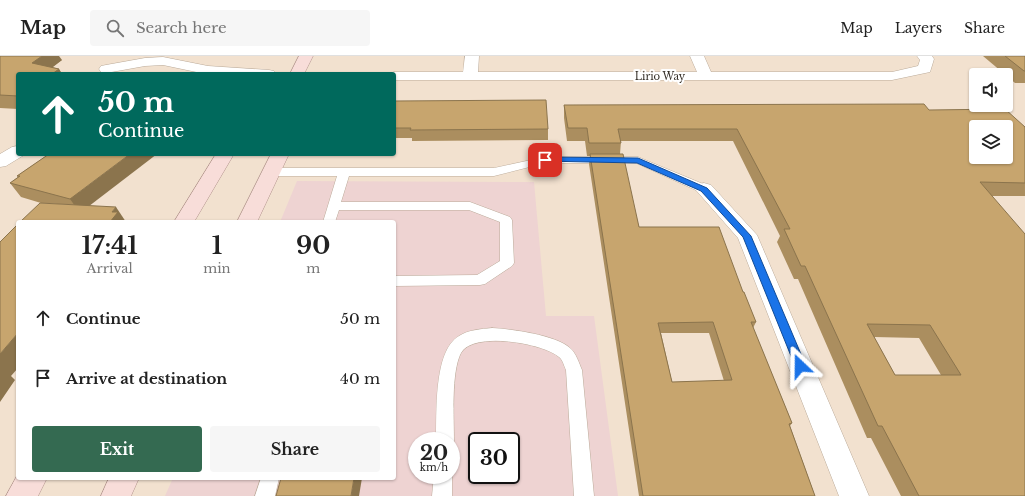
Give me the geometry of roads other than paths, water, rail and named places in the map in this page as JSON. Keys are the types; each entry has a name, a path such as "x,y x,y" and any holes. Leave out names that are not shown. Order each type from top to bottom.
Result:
{"main road":[{"path":"298,72 306,56"},
{"path":"185,220 224,156"},
{"path":"248,220 279,156"},
{"path":"21,496 31,480"},
{"path":"116,496 123,480"}],"street":[{"path":"470,75 472,56"},
{"path":"697,56 706,76"},
{"path":"106,66 163,61 206,72"},
{"name":"Lirio Way","path":"396,76 892,76 924,63"},
{"path":"0,162 16,152"},
{"path":"704,190 747,236 854,496"}],"lane":[{"path":"271,172 494,172 545,160 638,160 704,190"},
{"path":"330,220 344,172"},
{"path":"334,206 470,206 506,220 507,263 480,280 396,281"},
{"path":"445,432 449,367 456,347 467,338 494,334 545,343 565,352 574,370 584,496"},
{"path":"265,496 269,480"},
{"path":"442,496 443,484"}]}
